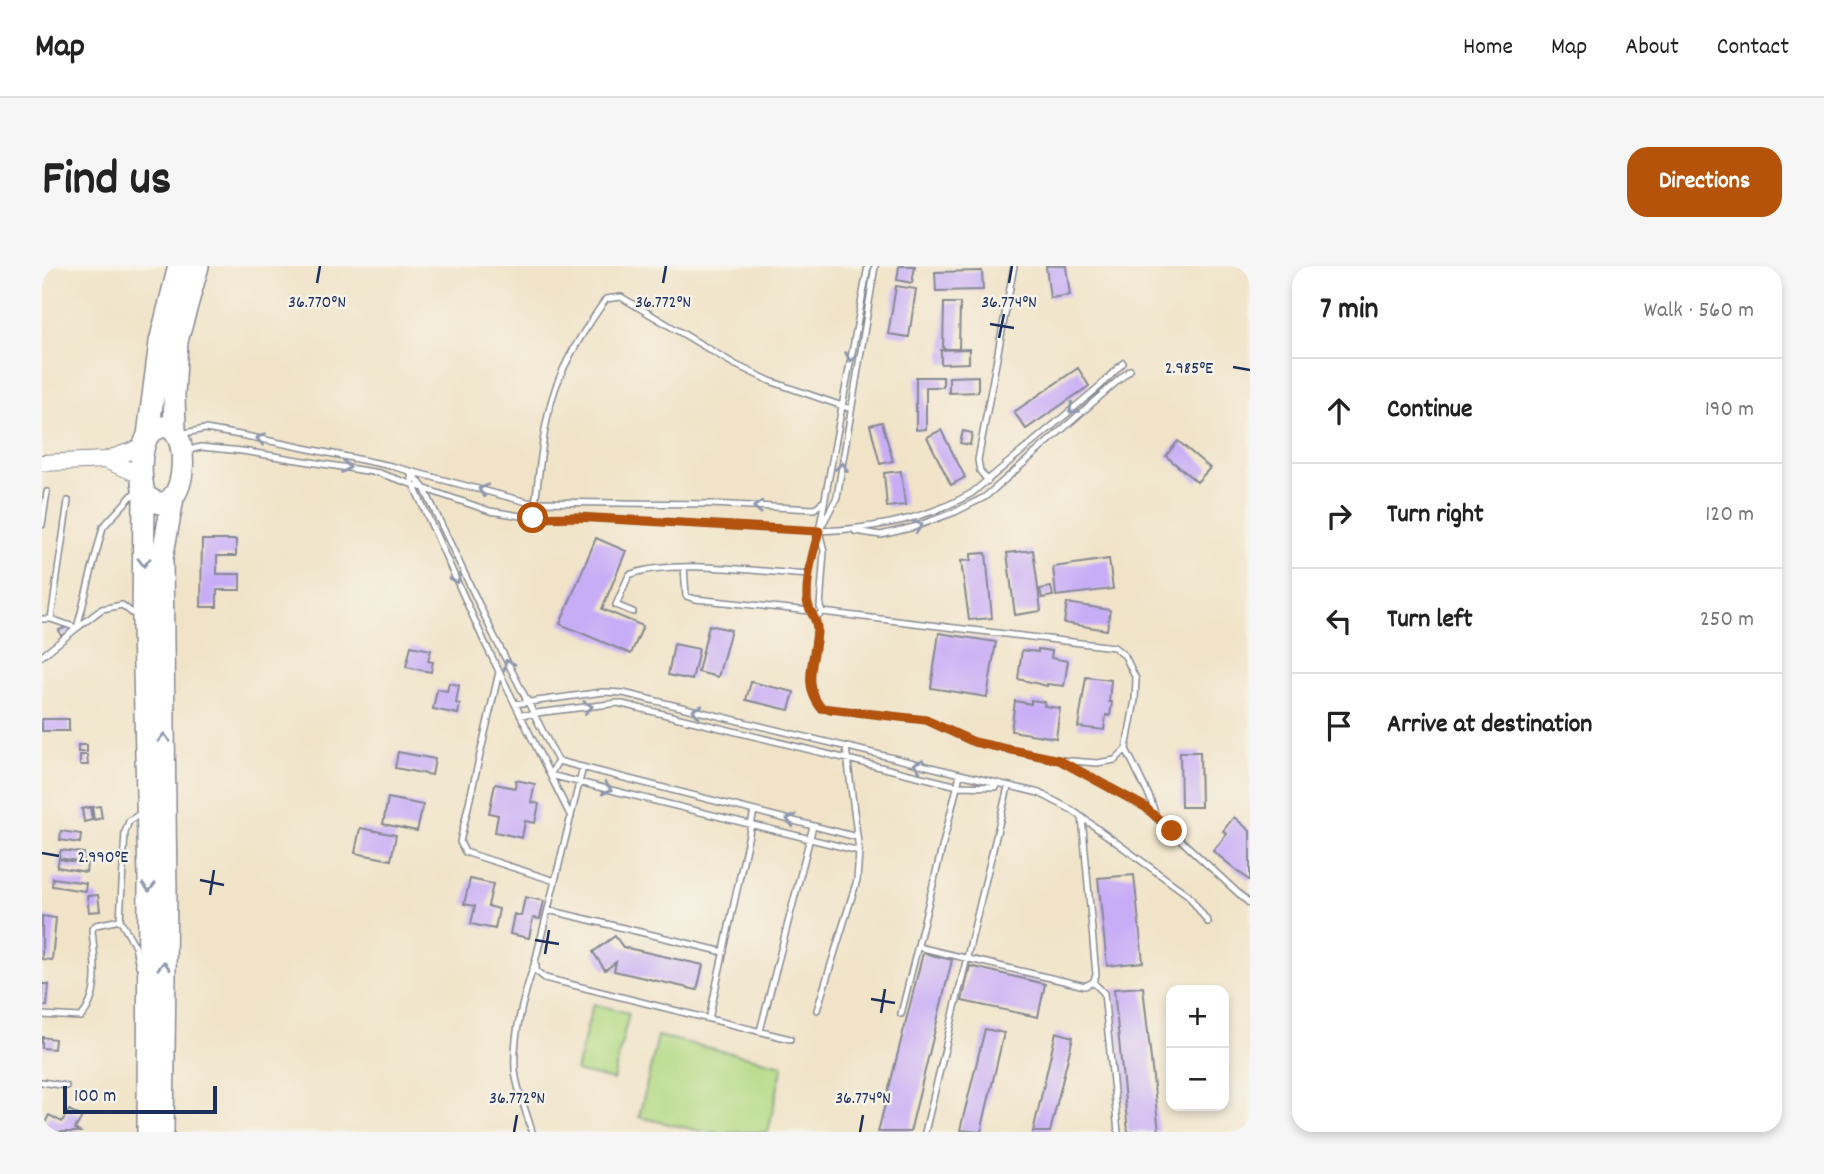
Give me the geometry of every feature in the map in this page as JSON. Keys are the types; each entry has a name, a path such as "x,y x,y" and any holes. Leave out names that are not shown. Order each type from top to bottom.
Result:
{"highway":[{"path":"148,1132 149,880 143,627 143,484 145,441 160,342 179,266"},
{"path":"163,1132 166,892 162,559 173,498 179,484 174,394 177,341 198,266"},
{"path":"145,441 159,427 178,439"},
{"path":"143,484 160,503 173,498"},
{"path":"138,1132 148,1081"}],"street":[{"path":"42,463 105,460 145,441"},
{"path":"105,460 143,484"}],"lane":[{"path":"816,617 822,612 1114,647 1125,656 1136,679 1126,749 1115,760 1097,763 1059,760 974,742 926,720 821,708 813,697 810,685 817,629 816,617 807,602 809,575 868,266"},
{"path":"822,612 820,607 824,551 819,531 837,497 875,266"},
{"path":"988,481 980,471 978,460 1014,266"},
{"path":"533,518 549,411 558,380 582,335 606,299 621,297 734,364 770,382 851,409"},
{"path":"178,439 201,447 379,473 490,511 533,518 577,517 819,531 852,530 908,520 952,505 988,481 1100,386 1123,363"},
{"path":"852,530 881,535 914,527 955,512 985,497 1130,370"},
{"path":"178,439 205,429 410,471 535,503 696,504 814,509 823,502"},
{"path":"410,471 413,484 499,672 571,817"},
{"path":"410,471 424,488 558,761 857,837"},
{"path":"77,628 103,527 143,484"},
{"path":"42,525 47,492"},
{"path":"51,619 68,501"},
{"path":"633,611 616,605 629,575 645,569 684,567 809,575"},
{"path":"684,567 686,596 810,611"},
{"path":"42,656 102,609 122,606 135,615 143,627"},
{"path":"42,619 51,619 77,628"},
{"path":"499,672 460,842 465,852 555,881"},
{"path":"515,704 603,692 623,693 1039,793 1082,817 1188,895 1208,922"},
{"path":"520,715 618,703 958,786 1008,787"},
{"path":"817,1010 856,880 859,851 846,747"},
{"path":"1126,749 1156,816"},
{"path":"1059,760 1145,807 1250,904"},
{"path":"550,775 558,761"},
{"path":"532,1132 515,1071 515,1045 583,768"},
{"path":"550,775 859,851"},
{"path":"901,1014 960,775"},
{"path":"925,1132 1008,787"},
{"path":"146,809 129,821 125,832 120,920 135,946 140,970 148,983"},
{"path":"709,1019 754,811"},
{"path":"918,947 1085,986 1093,982 1096,975 1082,817"},
{"path":"760,1031 813,826"},
{"path":"548,910 723,952"},
{"path":"42,1015 81,1017 89,1009 95,987 92,929 96,925 120,920"},
{"path":"535,962 536,971 545,978 790,1039"},
{"path":"1093,982 1104,993 1118,1132"},
{"path":"42,1082 66,1086"}],"green space":[{"path":"593,1004 629,1013 613,1080 576,1071"},
{"path":"658,1036 783,1065 768,1132 704,1132 639,1117"}],"building":[{"path":"899,266 915,266 912,283 897,280"},
{"path":"1046,266 1066,266 1070,295 1050,298"},
{"path":"982,271 983,290 936,291 935,272"},
{"path":"896,286 916,289 909,337 888,334"},
{"path":"944,303 960,303 959,349 943,349"},
{"path":"969,349 969,363 941,364 941,350"},
{"path":"1078,368 1089,386 1026,429 1014,412"},
{"path":"978,376 978,392 949,393 949,377"},
{"path":"916,377 943,377 943,387 926,387 926,429 916,430"},
{"path":"882,422 893,461 880,464 870,425"},
{"path":"941,430 965,477 951,485 927,437"},
{"path":"963,431 972,433 970,445 960,443"},
{"path":"1178,441 1210,468 1197,482 1166,456"},
{"path":"901,471 905,505 887,507 884,473"},
{"path":"596,538 626,551 602,609 643,626 631,654 560,624"},
{"path":"202,540 236,540 236,556 217,556 217,574 240,574 240,590 217,590 217,607 201,607"},
{"path":"1033,550 1041,611 1015,615 1007,553"},
{"path":"986,553 992,618 969,620 961,561 971,560 971,554"},
{"path":"1109,559 1113,589 1056,596 1053,567"},
{"path":"1051,587 1053,596 1042,598 1040,589"},
{"path":"1067,603 1110,610 1107,630 1064,623"},
{"path":"709,625 731,630 718,677 698,672"},
{"path":"69,626 71,633 61,636 59,630"},
{"path":"939,633 996,642 987,697 931,688"},
{"path":"674,644 699,649 692,680 668,675"},
{"path":"411,646 431,650 428,661 433,662 431,672 406,667"},
{"path":"1038,649 1052,651 1051,658 1068,661 1064,686 1047,686 1018,679 1022,650 1038,652"},
{"path":"1086,677 1111,680 1109,702 1112,702 1110,716 1106,715 1104,730 1078,727"},
{"path":"751,682 794,692 789,710 746,700"},
{"path":"449,683 459,685 456,703 460,704 458,714 433,709 437,689 447,691"},
{"path":"1031,700 1045,702 1044,706 1060,708 1056,738 1011,731 1015,701 1031,704"},
{"path":"42,719 69,719 69,731 42,731"},
{"path":"78,745 87,745 87,752 78,752"},
{"path":"398,752 435,759 432,775 395,768"},
{"path":"1180,752 1200,752 1201,807 1181,807"},
{"path":"80,755 87,755 88,765 80,765"},
{"path":"516,780 535,784 531,802 539,804 535,823 525,821 522,838 495,832 498,815 489,813 495,784 515,788"},
{"path":"388,798 423,805 417,831 383,824"},
{"path":"100,806 102,818 94,820 92,807"},
{"path":"90,807 92,820 84,822 82,809"},
{"path":"1234,817 1250,831 1250,881 1213,851 1227,834 1223,831"},
{"path":"360,828 396,835 391,860 355,853"},
{"path":"61,831 81,834 80,843 60,840"},
{"path":"61,850 84,853 83,862 59,858"},
{"path":"59,859 87,864 86,872 57,867"},
{"path":"1134,875 1143,962 1107,966 1098,878"},
{"path":"53,878 86,883 85,891 52,886"},
{"path":"470,879 493,884 488,906 499,909 495,929 471,924 475,906 464,904"},
{"path":"98,895 100,911 89,912 87,896"},
{"path":"525,897 544,901 540,919 533,918 529,938 510,934 514,914 521,916"},
{"path":"42,916 56,918 52,960 42,959"},
{"path":"615,936 623,947 703,965 697,990 614,971 616,962 605,970 593,952"},
{"path":"923,953 952,960 910,1132 878,1132"},
{"path":"970,966 1045,984 1038,1017 962,1001"},
{"path":"42,984 49,984 47,1006 42,1006"},
{"path":"1143,987 1159,1132 1128,1132 1114,989"},
{"path":"985,1029 1004,1033 981,1132 960,1130"},
{"path":"1056,1032 1073,1037 1050,1132 1033,1132"},
{"path":"42,1037 55,1039 54,1049 42,1048"},
{"path":"69,1110 82,1117 75,1129 80,1132 48,1132 42,1129 49,1115 62,1122"}],"route":[{"path":"533,518 577,517 819,531 813,550 807,602 816,617 817,629 810,685 813,697 821,708 926,720 974,742 1059,760 1145,807 1172,831"}]}
